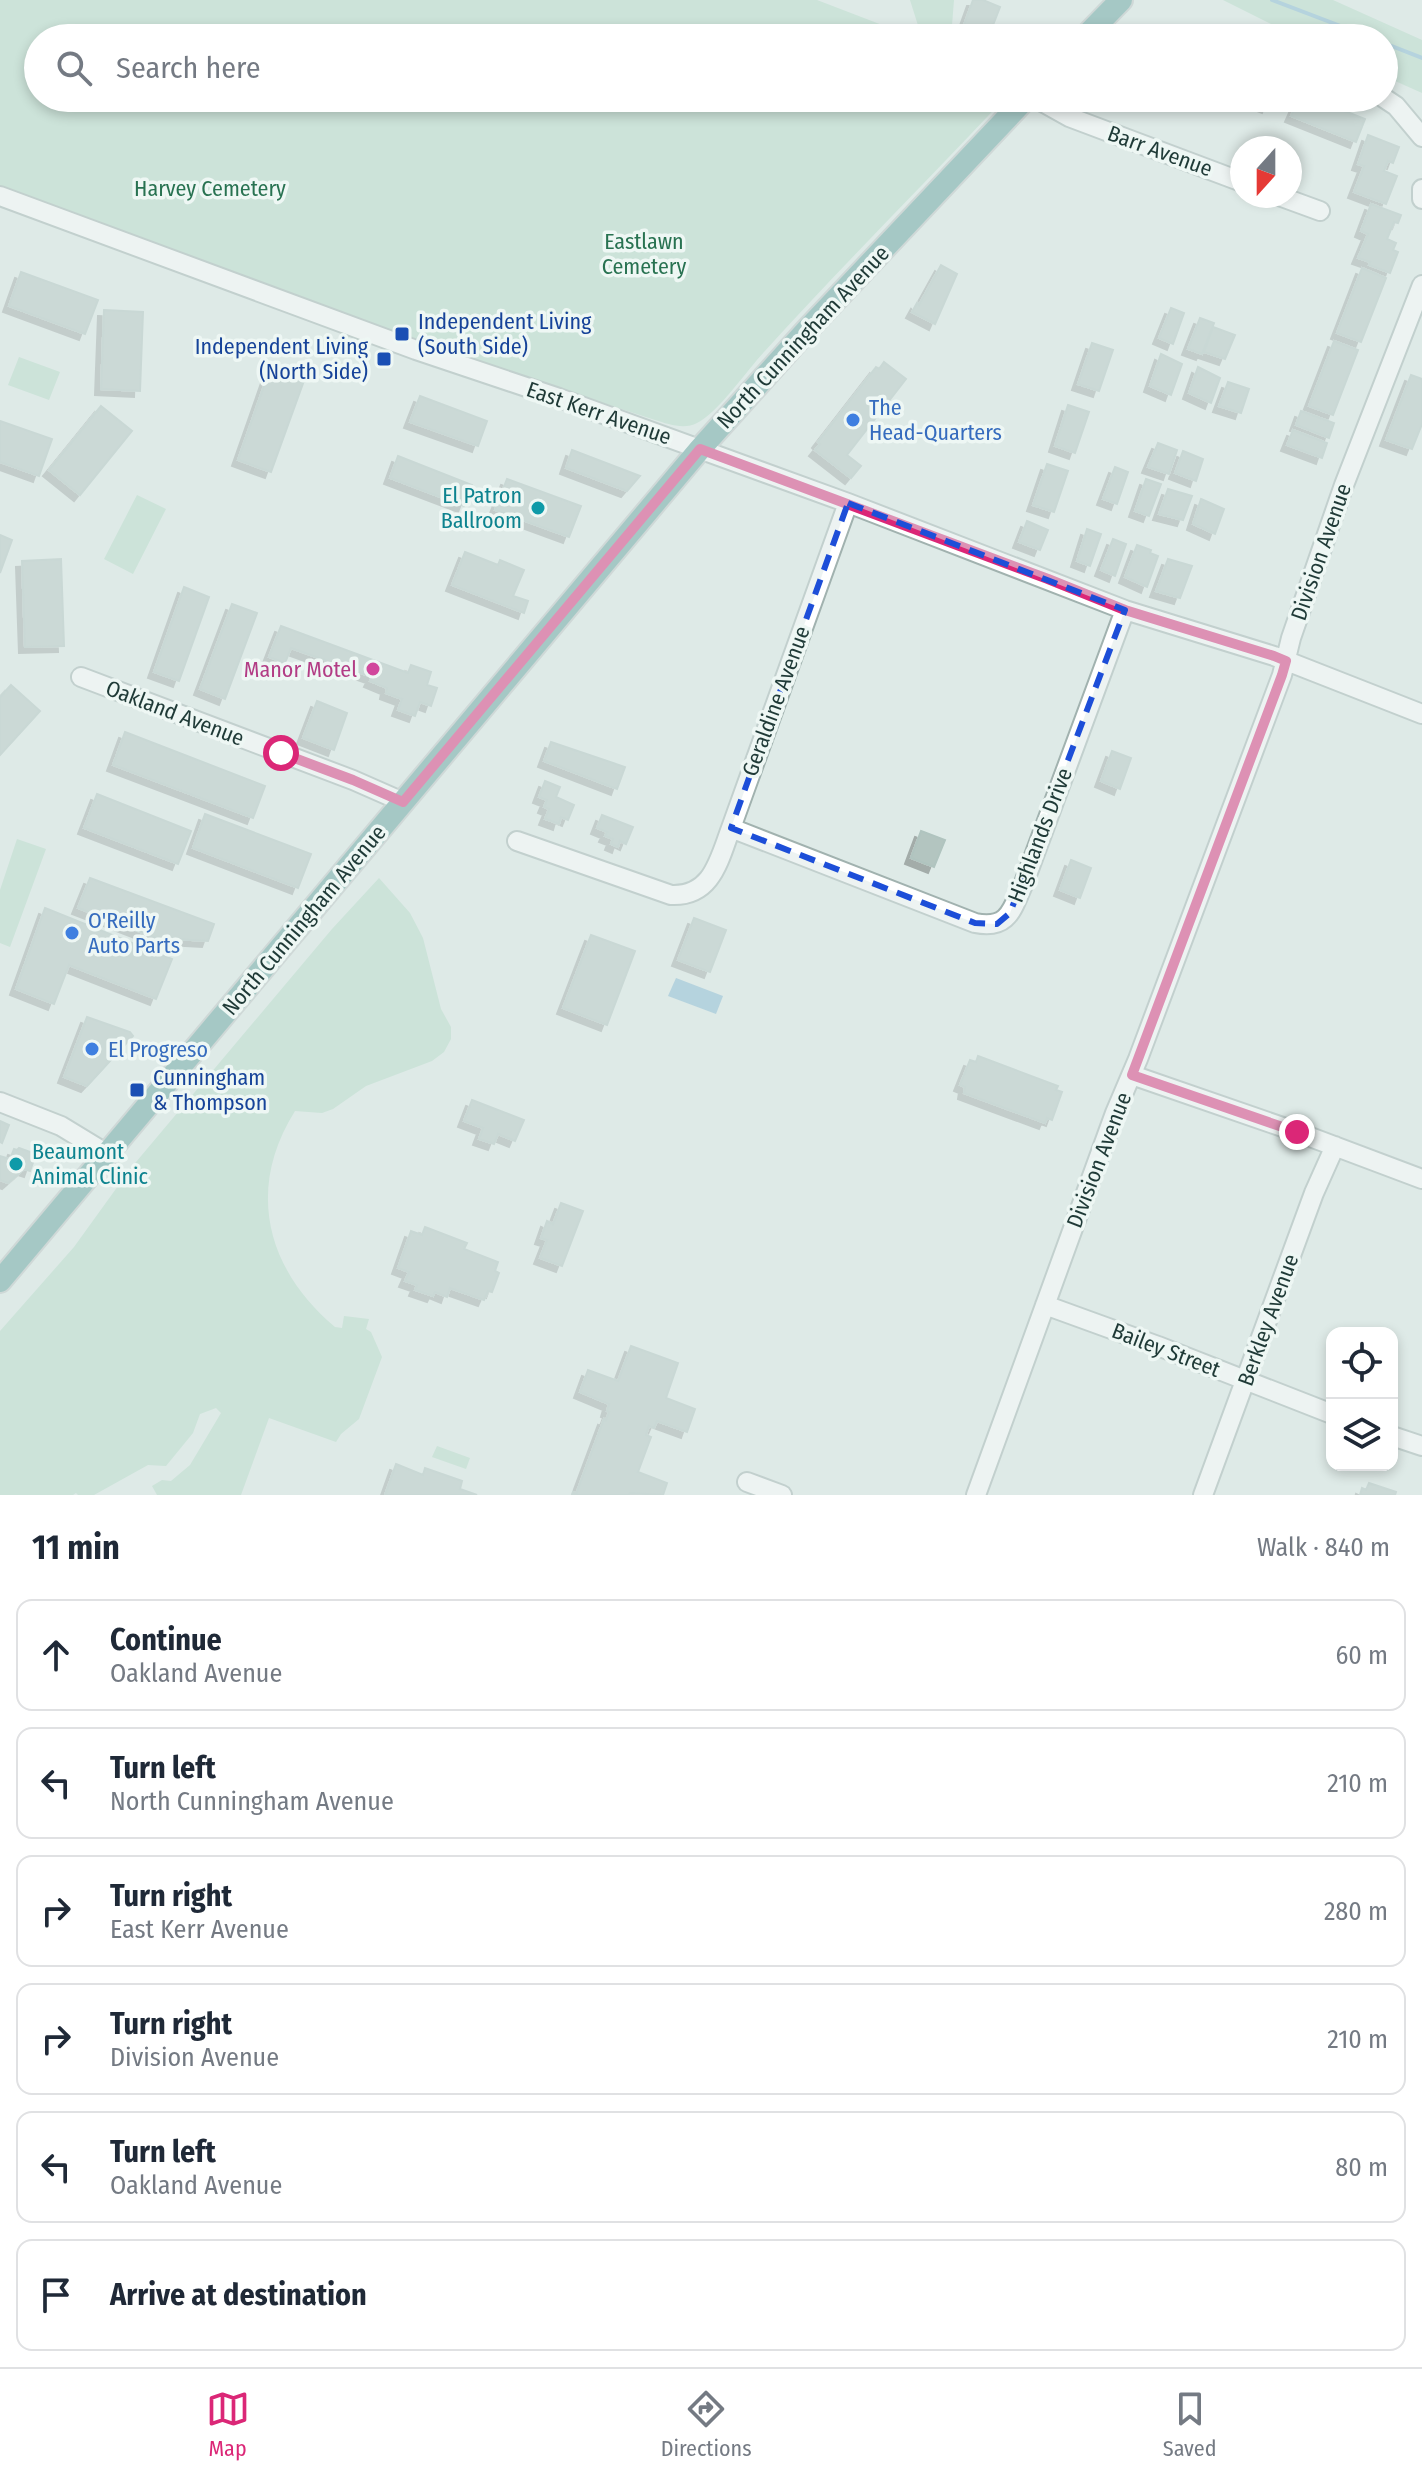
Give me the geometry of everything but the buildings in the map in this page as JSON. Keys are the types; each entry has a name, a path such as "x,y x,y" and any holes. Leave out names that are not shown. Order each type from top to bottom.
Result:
{"main road":[{"path":"1098,24 1121,0"},
{"name":"North Cunningham Avenue","path":"0,1281 700,449 806,331 1013,112"}],"street":[{"path":"1398,108 1422,137"},
{"name":"Barr Avenue","path":"1060,112 1230,177"},
{"path":"1422,189 1422,199"},
{"name":"East Kerr Avenue","path":"0,196 416,350 848,503 1125,610 1286,661 1422,714"},
{"path":"1302,204 1320,211"},
{"name":"Division Avenue","path":"976,1495 1115,1113 1132,1075 1286,661 1291,638 1344,485 1422,285"},
{"name":"Geraldine Avenue","path":"517,841 671,895 684,896 695,892 709,881 848,503"},
{"name":"Highlands Drive","path":"731,828 975,923 997,924 1010,913 1024,883 1125,610"},
{"name":"Oakland Avenue","path":"81,677 353,780 403,802"},
{"path":"1132,1075 1422,1179"},
{"path":"0,1102 61,1126 107,1154"},
{"name":"Berkley Avenue","path":"1203,1495 1314,1193 1335,1146"},
{"name":"Bailey Street","path":"1045,1305 1326,1412"},
{"path":"1398,1438 1422,1446"},
{"path":"747,1482 782,1495"}],"highlighted area":[{"path":"848,503 1125,610 1010,913 997,924 975,923 731,828"}],"green space":[{"name":"Eastlawn Cemetery","path":"0,0 817,0 880,24 24,24 24,112 992,112 793,320 714,410 697,423 681,426 444,351 0,196"},
{"path":"910,0 954,0 952,24 918,24"},
{"path":"1223,0 1333,0 1386,24 1271,24"},
{"path":"1398,29 1422,40 1422,93 1398,82"},
{"path":"19,357 60,372 49,400 8,385"},
{"path":"137,495 166,509 133,574 104,559"},
{"path":"17,839 46,849 10,947 0,943 0,890"},
{"path":"379,878 410,913 423,938 441,1009 451,1027 451,1039 444,1052 432,1061 366,1086 333,1109 322,1113 295,1111 280,1140 271,1170 268,1198 271,1226 279,1254 311,1304 335,1327 342,1328 344,1316 369,1319 366,1329 371,1332 382,1357 359,1419 336,1442 269,1418 241,1495 157,1495 152,1486 162,1480 171,1481 190,1465 221,1413 216,1408 200,1414 193,1433 166,1466 148,1465 94,1495 0,1495 0,1331 74,1247 131,1168 332,929"},
{"path":"437,1446 470,1458 466,1469 432,1457"}],"water":[{"path":"676,978 723,996 716,1014 668,996"}],"waterway":[{"path":"1272,0 1335,24"},
{"path":"1398,49 1422,58"}],"place":[{"name":"Independent Living (South Side)","path":"402,334"},
{"name":"Independent Living (North Side)","path":"384,359"},
{"name":"The Head-Quarters","path":"853,420"},
{"name":"El Patron Ballroom","path":"538,508"},
{"name":"Manor Motel","path":"373,669"},
{"name":"O'Reilly Auto Parts","path":"72,933"},
{"name":"El Progreso","path":"92,1049"},
{"name":"Cunningham & Thompson","path":"137,1090"},
{"name":"Beaumont Animal Clinic","path":"16,1164"}],"route":[{"path":"281,753 403,802 700,449 1125,610 1274,656 1286,661 1282,675 1132,1075 1297,1132"}],"park label":[{"name":"Harvey Cemetery","path":"210,188"}]}
